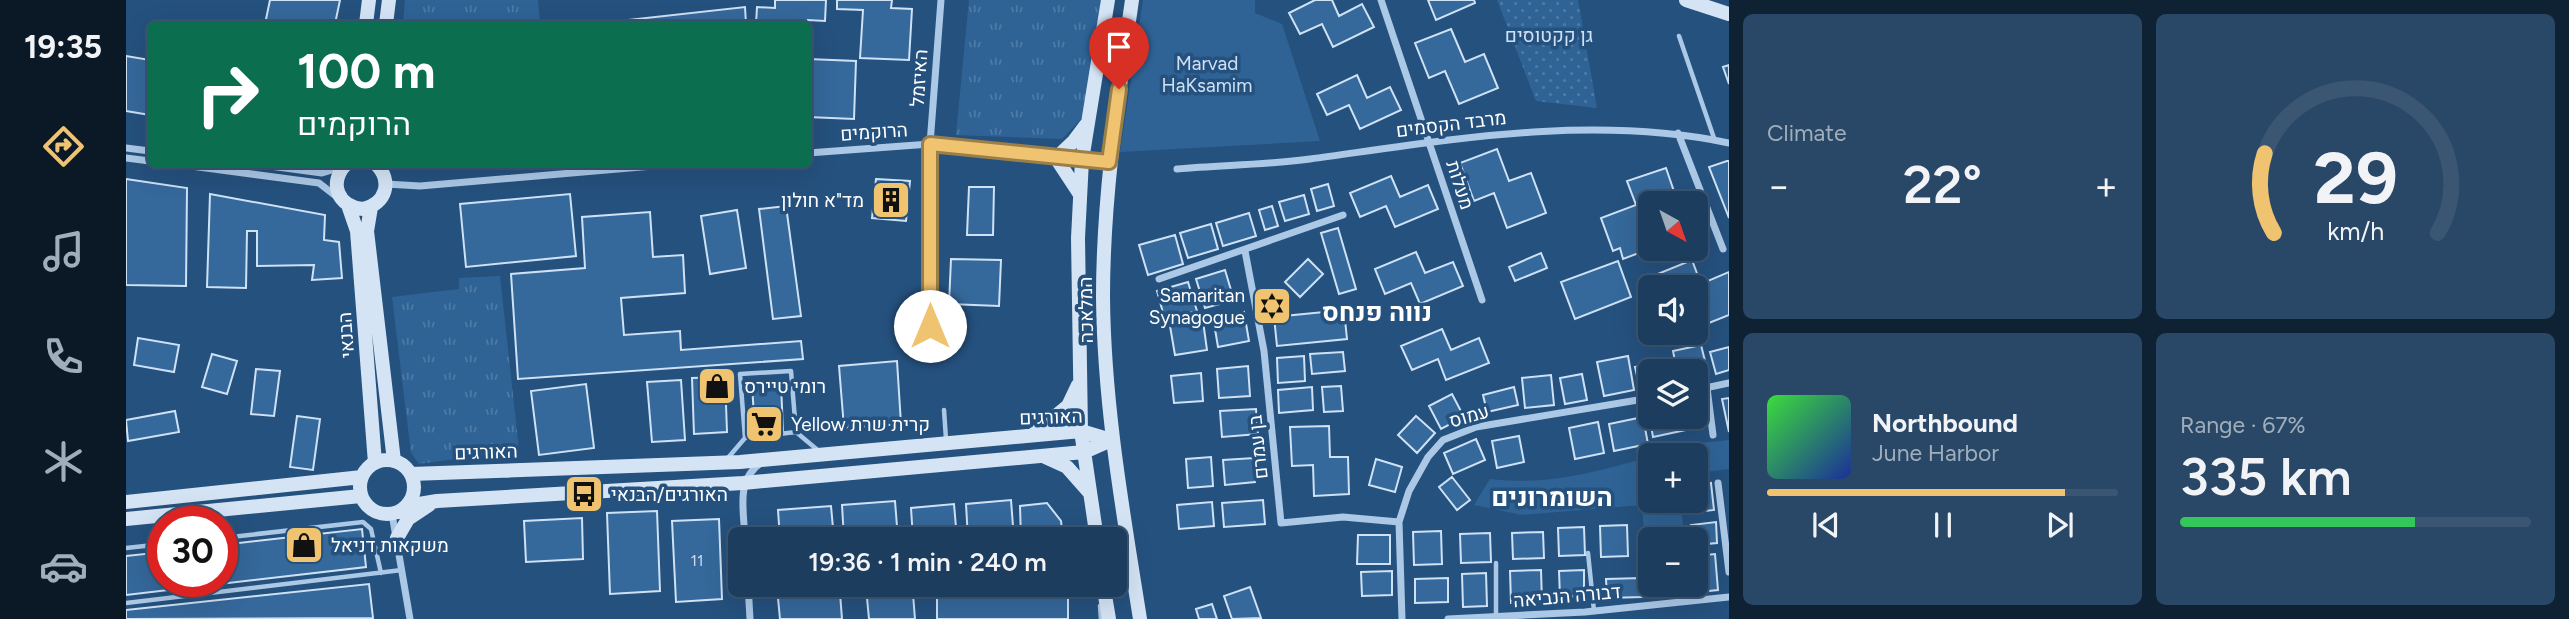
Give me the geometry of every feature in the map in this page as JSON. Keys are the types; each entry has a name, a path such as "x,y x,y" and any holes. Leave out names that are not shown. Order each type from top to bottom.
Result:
{"street":[{"path":"366,21 369,0"},
{"path":"387,21 389,0"},
{"name":"האיזמל","path":"930,326 930,144 941,0"},
{"name":"המלאכה","path":"1095,527 1081,431 1079,193 1108,0"},
{"name":"המלאכה","path":"1132,0 1109,162 1103,298 1111,440 1140,619"},
{"name":"מעלות","path":"1381,0 1482,300"},
{"path":"1686,0 1729,13"},
{"path":"1079,193 1056,158 1074,141 1088,121"},
{"name":"מרבד הקסמים","path":"1177,169 1306,159 1531,131 1678,133 1729,144"},
{"path":"1678,133 1723,249"},
{"name":"הרוקמים","path":"812,153 930,144 1109,162"},
{"path":"126,148 147,151"},
{"path":"126,158 147,161"},
{"path":"206,168 319,183 344,203 363,209 371,207 382,198 386,184 379,168"},
{"path":"285,168 322,173 337,168"},
{"path":"344,168 336,185 344,203"},
{"path":"386,184 420,186 629,168"},
{"name":"הבנאי","path":"344,203 357,230 375,463"},
{"name":"הבנאי","path":"371,207 367,231 394,461"},
{"path":"1159,279 1343,215"},
{"name":"בן עמרם","path":"1245,251 1264,351 1281,523 1343,517 1399,522"},
{"path":"1032,436 1068,406 1079,380"},
{"path":"1708,388 1729,383"},
{"path":"1708,396 1713,435"},
{"name":"עמוס","path":"1402,619 1399,522 1409,491 1428,457 1443,440 1476,427 1638,400"},
{"name":"האורגים","path":"411,474 724,463 1081,431 1111,440"},
{"name":"האורגים","path":"407,506 437,500 743,483 1084,452 1111,440"},
{"path":"1040,456 1067,467 1090,493"},
{"path":"744,527 743,483 748,474 765,460"},
{"path":"394,461 411,474 414,490 407,506 392,514 373,511 361,496 362,477 375,463 394,461"},
{"path":"126,502 362,477"},
{"path":"743,508 758,481"},
{"path":"1718,483 1729,572"},
{"path":"126,519 361,496"},
{"path":"397,538 408,519 437,500"},
{"path":"392,514 410,619"},
{"path":"749,597 750,619"},
{"path":"1105,597 1109,619"},
{"name":"דבורה הנביאה","path":"1448,619 1588,614 1729,597"}],"lane":[{"path":"1679,36 1715,141"},
{"path":"745,438 740,374 791,371 796,432 824,455"},
{"path":"944,410 947,443"},
{"path":"724,463 745,438 796,432"},
{"path":"238,536 363,522 371,528 381,573"},
{"path":"126,548 147,546"},
{"path":"1588,553 1588,614"},
{"path":"1490,618 1496,563"},
{"path":"126,603 403,570"},
{"path":"1101,619 1102,597"}],"green space":[{"path":"405,0 538,0 540,21 403,21"},
{"path":"969,0 1101,0 1084,116 1062,139 956,135"},
{"name":"Marvad HaKsamim","path":"1143,0 1255,0 1255,13 1282,24 1320,141 1120,152"},
{"name":"גן קקטוסים","path":"1497,0 1578,0 1597,108 1536,101"},
{"path":"500,276 519,450 419,464 411,453 392,297 459,289 459,278"},
{"path":"1729,440 1729,469 1708,472 1708,443 1699,443"},
{"path":"1638,460 1638,505 1522,515 1474,505 1490,479 1532,481 1590,472"},
{"path":"1643,513 1682,513 1683,527 1644,527"}],"building":[{"path":"270,0 340,0 336,21 266,21"},
{"path":"775,0 826,0 825,21 756,21 757,7 775,8"},
{"path":"837,0 892,0 891,8 912,9 909,60 860,58 863,10 837,9"},
{"path":"1315,0 1332,0 1339,16 1362,4 1374,27 1333,47 1322,24 1300,34 1289,13"},
{"path":"1428,0 1474,0 1475,3 1436,20"},
{"path":"745,7 746,21 619,21"},
{"path":"1451,29 1465,62 1484,54 1498,88 1459,104 1445,71 1429,78 1415,43"},
{"path":"126,56 147,60 147,114 126,111"},
{"path":"812,59 856,61 854,119 812,117"},
{"path":"1729,65 1729,84 1723,67"},
{"path":"1357,75 1367,98 1390,87 1401,110 1360,129 1349,105 1327,115 1317,94"},
{"path":"1497,149 1509,181 1531,173 1546,213 1507,228 1494,193 1474,201 1460,163"},
{"path":"1729,161 1729,218 1709,167"},
{"path":"1666,168 1674,191 1638,191 1638,253 1623,259 1620,248 1613,251 1601,218 1636,205 1627,181"},
{"path":"1391,176 1400,197 1428,185 1438,209 1395,227 1386,206 1360,217 1350,193"},
{"path":"126,179 187,188 186,286 126,285"},
{"name":"מד\"א חולון","path":"876,179 910,181 906,221 872,218"},
{"path":"1328,184 1334,206 1317,211 1311,189"},
{"path":"969,187 994,187 993,235 967,235"},
{"path":"210,194 325,215 324,240 339,242 342,278 312,280 314,265 257,266 257,231 247,231 246,288 207,287"},
{"path":"570,194 576,256 466,267 460,204"},
{"path":"1304,195 1309,214 1285,221 1279,202"},
{"path":"786,206 801,316 773,319 759,209"},
{"path":"1272,206 1278,226 1265,230 1259,210"},
{"path":"737,210 746,268 710,274 701,216"},
{"path":"650,212 653,257 683,255 685,293 621,298 624,335 680,331 681,350 801,341 803,359 518,379 511,274 585,268 582,217"},
{"path":"1249,213 1256,236 1223,246 1216,223"},
{"path":"1211,224 1218,249 1188,258 1180,233"},
{"path":"1338,228 1356,289 1339,294 1321,233"},
{"path":"1175,235 1183,264 1148,275 1139,245"},
{"path":"1416,252 1425,273 1453,262 1463,286 1420,304 1411,283 1385,294 1375,269"},
{"path":"1541,253 1547,268 1515,281 1509,267"},
{"path":"951,259 1001,260 999,306 949,304"},
{"path":"1308,259 1323,274 1300,297 1285,282"},
{"path":"1618,261 1631,297 1575,319 1561,282"},
{"path":"1692,261 1698,275 1655,275"},
{"path":"1225,270 1234,300 1205,308 1196,279"},
{"path":"1729,272 1729,315 1709,323 1708,281"},
{"path":"1188,282 1197,311 1165,320 1157,291"},
{"path":"1344,310 1347,339 1277,346 1274,317"},
{"path":"1244,312 1249,341 1218,347 1213,317"},
{"path":"1203,321 1207,350 1175,355 1170,326"},
{"path":"1442,329 1451,350 1479,338 1489,363 1446,380 1438,359 1412,370 1401,346"},
{"path":"138,338 179,345 174,372 134,365"},
{"path":"1701,345 1704,359 1675,359 1673,351"},
{"path":"1729,347 1729,370 1716,374 1710,352"},
{"path":"1343,352 1345,371 1312,374 1310,354"},
{"path":"212,354 237,361 227,394 202,387"},
{"path":"1304,356 1305,381 1278,383 1277,358"},
{"path":"1628,356 1634,390 1604,396 1597,362"},
{"path":"897,361 901,424 844,428 839,366"},
{"path":"1248,366 1250,396 1219,398 1217,369"},
{"path":"256,369 280,371 274,416 251,414"},
{"path":"1201,373 1203,401 1174,403 1171,376"},
{"path":"1582,374 1587,400 1565,404 1560,378"},
{"path":"1551,375 1554,405 1525,408 1522,378"},
{"path":"725,377 727,432 694,434 692,378"},
{"path":"681,380 685,440 652,442 647,382"},
{"path":"586,384 594,448 539,455 531,391"},
{"path":"781,384 783,431 755,432 752,385"},
{"path":"1341,386 1343,411 1324,412 1322,387"},
{"path":"1312,387 1313,410 1279,413 1278,390"},
{"path":"1514,387 1518,405 1487,412 1483,395"},
{"path":"1452,394 1464,417 1441,429 1429,406"},
{"path":"1729,398 1729,432 1722,399"},
{"path":"1256,409 1258,434 1222,437 1220,411"},
{"path":"175,411 179,432 128,441 126,420"},
{"path":"297,416 320,419 313,470 290,467"},
{"path":"1416,416 1435,433 1417,453 1398,435"},
{"path":"1638,418 1638,429 1645,429 1648,443 1638,443 1638,446 1614,451 1609,424"},
{"path":"1598,422 1604,453 1575,459 1569,428"},
{"path":"1329,426 1330,457 1348,457 1349,494 1314,496 1313,465 1292,466 1290,427"},
{"path":"1652,429 1686,429 1686,430 1653,437"},
{"path":"1519,436 1524,462 1497,468 1492,441"},
{"path":"1476,439 1485,460 1453,474 1444,453"},
{"path":"1211,457 1213,486 1188,488 1186,459"},
{"path":"1254,458 1255,482 1225,485 1223,460"},
{"path":"1376,459 1402,467 1395,492 1369,485"},
{"path":"1452,477 1470,500 1457,510 1439,487"},
{"path":"1708,483 1711,483 1714,510 1708,511"},
{"path":"1011,500 1013,527 967,527 966,504"},
{"path":"1263,500 1265,524 1224,527 1222,503"},
{"path":"895,501 897,527 843,527 842,505"},
{"path":"1212,502 1214,526 1179,529 1177,505"},
{"path":"1047,503 1061,521 1062,527 1021,527 1020,506"},
{"path":"954,504 956,527 912,527 911,508"},
{"path":"831,506 833,527 779,527 778,510"},
{"path":"657,511 660,591 610,594 607,513"},
{"path":"582,518 583,559 526,562 524,521"},
{"path":"719,519 722,599 676,602 672,521"},
{"path":"1716,522 1717,543 1708,544 1708,527 1691,525"},
{"path":"1627,525 1628,556 1601,557 1600,526"},
{"path":"1584,527 1585,555 1559,556 1558,528"},
{"path":"362,529 366,567 238,582 238,543"},
{"path":"1441,531 1442,564 1414,565 1413,532"},
{"path":"1543,532 1544,558 1513,559 1512,533"},
{"path":"1490,533 1491,562 1461,563 1460,534"},
{"path":"1358,535 1390,535 1390,564 1357,564"},
{"path":"147,554 147,593 126,595 126,556"},
{"path":"1715,554 1718,590 1708,591 1708,555"},
{"path":"1541,570 1542,602 1511,603 1510,571"},
{"path":"1584,570 1584,596 1560,597 1559,571"},
{"path":"1392,571 1392,595 1362,596 1361,572"},
{"path":"1486,573 1487,606 1463,607 1462,574"},
{"path":"1448,578 1448,602 1415,603 1415,579"},
{"path":"1638,578 1638,597 1642,597 1607,598 1606,579"},
{"path":"369,584 373,618 126,619 126,610"},
{"path":"1250,587 1261,618 1232,619 1224,596"},
{"path":"840,597 842,619 780,619 778,598"},
{"path":"913,597 915,619 869,619 867,598"},
{"path":"937,597 1068,597 1068,619 937,619"},
{"path":"1212,604 1217,619 1199,619 1196,609"}],"place":[{"name":"מד\"א חולון","path":"891,200"},
{"name":"Samaritan Synagogue","path":"1272,306"},
{"name":"רומי טיירס","path":"717,386"},
{"name":"Yellow קרית שרת","path":"764,424"},
{"name":"האורגים/הבנאי","path":"584,494"},
{"name":"משקאות דניאל","path":"304,545"}],"district":[{"name":"נווה פנחס","path":"1377,312"},
{"name":"השומרונים","path":"1552,497"}],"route":[{"path":"930,326 930,144 1109,162 1119,89"}]}
